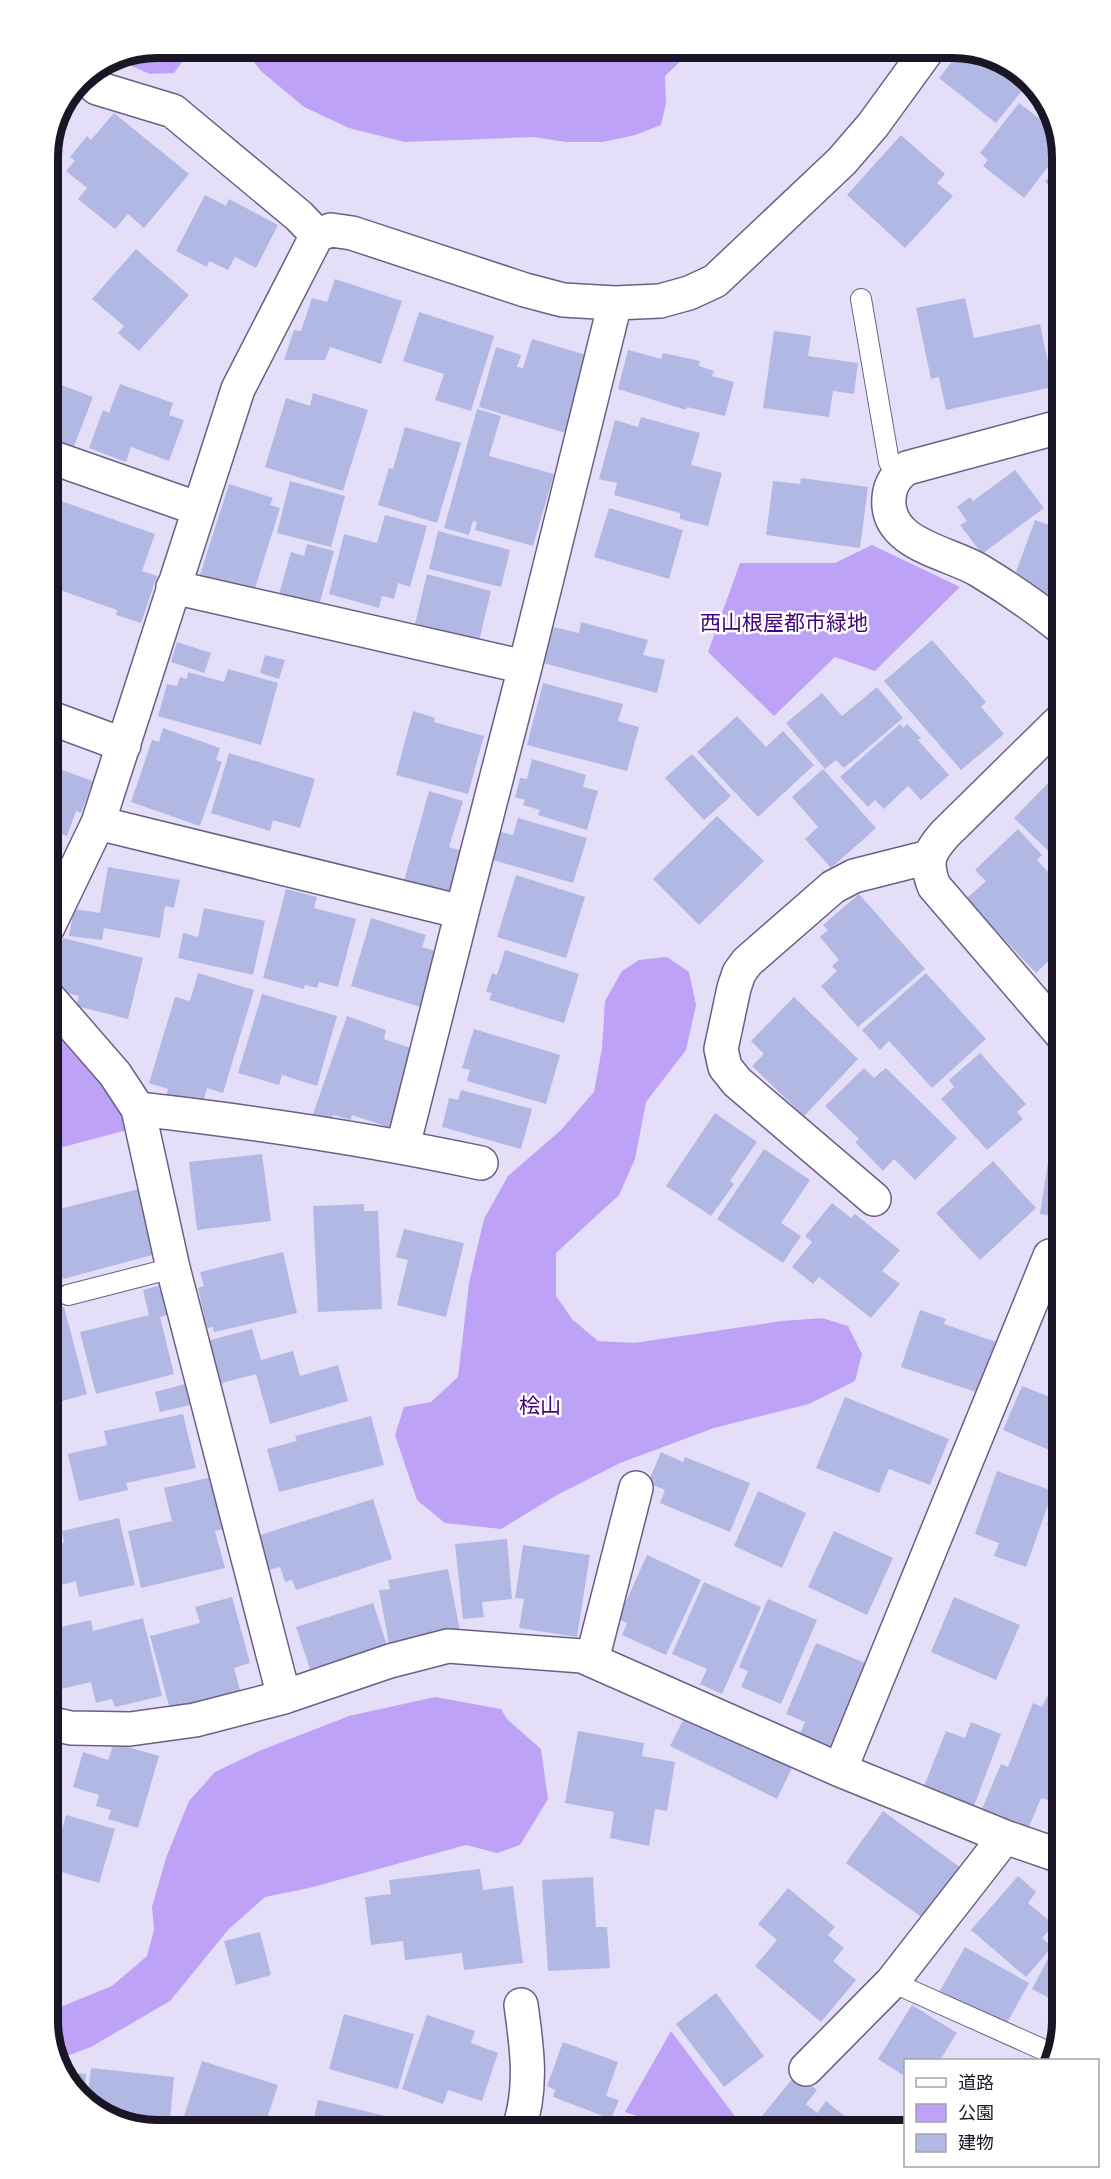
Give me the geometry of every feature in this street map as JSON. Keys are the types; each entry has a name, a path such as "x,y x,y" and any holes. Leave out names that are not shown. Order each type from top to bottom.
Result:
{"street":[{"path":"59,905 98,823 238,389 317,235 331,230 352,233 525,290 563,300 615,303 660,301 689,293 715,280 842,161 873,126 920,59"},
{"path":"92,83 97,88 173,111 299,216 317,235"},
{"path":"403,1146 615,303"},
{"path":"1052,431 907,468 897,475 891,487 889,513 908,537 978,570 1052,621"},
{"path":"59,460 199,509"},
{"path":"173,587 525,667"},
{"path":"59,721 124,745"},
{"path":"1052,729 934,846 929,857 928,871 934,886 1052,1023"},
{"path":"98,823 462,912"},
{"path":"874,1199 738,1082 725,1067 721,1049 734,988 739,973 747,962 833,887 854,876 929,857"},
{"path":"59,1009 115,1074 138,1109 173,1268 284,1697"},
{"path":"138,1109 234,1120 403,1146 482,1163"},
{"path":"840,1770 1050,1256"},
{"path":"592,1660 636,1488"},
{"path":"58,1726 130,1729 195,1720 284,1697 390,1661 448,1646 582,1656 840,1770 1005,1837 1052,1853"},
{"path":"806,2069 892,1982 1005,1837"},
{"path":"521,2005 529,2061 522,2120"}],"lane":[{"path":"861,299 889,462 897,475"},
{"path":"68,1295 173,1268"},
{"path":"892,1982 1047,2051"}],"green space":[{"path":"158,58 185,58 174,73 150,74 127,64"},
{"path":"251,58 683,59 665,76 666,103 661,125 635,135 603,142 566,142 534,137 405,142 349,128 304,107 261,71"},
{"name":"西山根屋都市緑地","path":"872,545 960,587 875,671 835,657 774,716 708,652 740,563 835,563"},
{"name":"桧山","path":"667,957 689,972 696,1005 686,1050 646,1102 635,1159 619,1195 556,1253 556,1296 572,1319 598,1341 634,1343 782,1321 822,1318 848,1326 862,1354 855,1381 809,1404 714,1428 620,1463 557,1495 501,1529 445,1523 417,1500 395,1435 404,1407 431,1402 458,1377 469,1283 484,1219 508,1176 561,1130 594,1092 602,1048 605,1001 622,971 639,960"},
{"path":"59,1036 115,1099 127,1130 58,1148"},
{"path":"435,1697 501,1709 507,1719 541,1749 548,1799 520,1845 497,1853 466,1845 309,1888 265,1897 228,1930 170,2001 91,2047 65,2057 60,2040 58,2008 112,1986 147,1956 154,1930 152,1907 166,1858 189,1801 215,1772 259,1751 349,1716"},
{"path":"671,2031 738,2120 648,2120 625,2112"}],"building":[{"path":"954,59 972,60 1008,75 1024,89 996,123 939,78"},
{"path":"1019,103 1046,124 1051,139 1052,162 1024,198 983,166 988,160 980,153"},
{"path":"114,113 189,174 144,228 128,214 115,229 78,199 87,188 66,171 75,161 70,157 87,136 91,140"},
{"path":"901,135 945,174 937,183 953,196 905,248 847,195"},
{"path":"1052,173 1052,187 1045,182"},
{"path":"205,195 226,206 229,199 278,225 256,268 235,257 228,270 209,261 207,267 176,251"},
{"path":"136,249 189,295 139,351 118,333 124,326 92,299"},
{"path":"335,279 402,301 381,364 330,347 325,360 284,360 294,330 301,331 312,298 327,302"},
{"path":"965,298 974,338 1040,324 1052,387 946,410 939,377 931,379 916,308"},
{"path":"419,312 494,336 471,411 435,400 444,374 403,361"},
{"path":"774,331 811,336 808,356 858,363 854,394 833,391 829,417 763,408"},
{"path":"532,339 593,357 569,434 479,407 496,347 521,355 517,367 523,368"},
{"path":"628,350 661,359 663,353 700,361 699,366 714,371 712,376 734,382 725,416 687,407 686,410 618,389"},
{"path":"59,384 93,397 71,454 59,449"},
{"path":"120,384 173,403 169,415 184,420 169,461 131,447 126,462 89,448 103,410 109,413"},
{"path":"313,393 368,410 343,491 265,467 286,398 310,406"},
{"path":"477,409 501,416 489,456 554,474 533,546 475,530 477,522 473,521 469,535 444,528"},
{"path":"641,417 700,433 691,465 722,473 708,526 680,519 680,513 614,495 617,483 599,479 615,420 638,427"},
{"path":"405,427 461,443 437,523 378,505 389,468 393,469"},
{"path":"1015,470 1044,508 982,554 960,525 967,521 957,507 970,497 973,501"},
{"path":"801,478 868,487 860,548 766,535 773,481 800,484"},
{"path":"290,481 345,496 331,547 277,533"},
{"path":"229,484 273,498 270,505 280,508 252,598 198,581"},
{"path":"59,500 155,534 142,571 157,576 141,623 116,615 117,610 59,590"},
{"path":"609,508 683,530 669,579 594,557"},
{"path":"385,515 427,526 410,587 398,583 394,599 382,596 379,608 329,594 344,534 377,543"},
{"path":"1035,520 1052,526 1052,600 1016,572"},
{"path":"438,531 510,550 501,587 429,569"},
{"path":"307,544 334,551 318,609 278,598 291,552 304,556"},
{"path":"427,574 491,591 479,641 415,624"},
{"path":"581,622 648,640 643,655 665,660 657,693 543,663 553,627 579,633"},
{"path":"932,640 986,702 981,707 1004,734 961,770 884,681"},
{"path":"177,642 211,653 204,673 171,662"},
{"path":"265,655 285,660 279,679 260,673"},
{"path":"228,669 278,683 261,745 158,716 167,684 177,686 180,677 187,679 188,672 224,682"},
{"path":"543,683 623,704 618,721 639,727 627,771 527,745"},
{"path":"877,687 903,718 844,768 836,760 825,769 786,723 822,693 842,716"},
{"path":"413,711 435,718 434,722 484,736 468,794 396,775"},
{"path":"737,716 766,747 783,731 814,765 758,817 697,752"},
{"path":"900,724 903,728 907,724 921,738 918,740 949,775 921,800 908,786 884,809 875,800 868,807 840,777"},
{"path":"163,728 220,748 216,760 222,762 200,826 131,802 152,740 159,742"},
{"path":"229,753 315,779 300,828 273,820 270,831 211,813"},
{"path":"692,754 731,796 704,820 665,778"},
{"path":"532,759 586,775 583,787 598,791 587,830 538,815 540,810 523,805 525,800 515,797 520,778 527,779"},
{"path":"59,769 93,781 81,813 76,811 67,836 59,833"},
{"path":"823,769 876,828 831,868 805,839 818,827 792,797"},
{"path":"1050,781 1052,783 1052,854 1014,818"},
{"path":"429,791 463,801 449,847 463,851 450,894 404,881"},
{"path":"717,816 764,861 699,925 653,879"},
{"path":"518,818 587,838 573,883 493,860 501,832 513,835"},
{"path":"1018,829 1042,855 1037,860 1052,876 1052,958 1036,973 966,899 986,881 975,870"},
{"path":"108,867 180,880 174,908 165,906 160,938 104,928 102,940 69,936 74,909 100,913"},
{"path":"516,875 585,897 566,958 497,937"},
{"path":"286,889 317,897 314,908 356,919 338,987 319,982 317,988 305,985 304,989 263,978"},
{"path":"859,894 925,969 858,1027 821,986 837,971 832,966 839,960 820,937 828,930 823,925"},
{"path":"204,908 265,921 253,975 178,958 183,933 198,937"},
{"path":"371,918 426,935 422,947 441,953 424,1008 351,986"},
{"path":"63,938 143,958 128,1019 76,1006 79,996 59,991 59,957"},
{"path":"505,950 579,974 564,1023 489,1000 492,993 486,992 492,973 497,975"},
{"path":"198,973 254,990 223,1093 207,1088 202,1105 166,1096 168,1089 149,1083 175,997 190,1001"},
{"path":"926,973 986,1039 932,1088 889,1041 880,1050 862,1030"},
{"path":"262,994 337,1016 317,1086 282,1075 279,1085 238,1073"},
{"path":"794,997 858,1059 804,1116 752,1066 764,1054 751,1041"},
{"path":"347,1016 386,1030 384,1039 417,1050 391,1128 352,1115 351,1120 333,1115 330,1124 312,1117"},
{"path":"474,1029 560,1055 546,1104 467,1081 470,1070 462,1068"},
{"path":"980,1053 1026,1104 1017,1112 1023,1119 987,1150 941,1099 954,1087 949,1080"},
{"path":"864,1068 874,1078 886,1068 957,1138 915,1180 894,1159 883,1171 855,1142 859,1139 825,1106"},
{"path":"461,1090 532,1109 521,1149 442,1127 449,1098 458,1100"},
{"path":"715,1113 757,1142 730,1181 734,1184 711,1216 666,1186"},
{"path":"1052,1136 1052,1216 1040,1214"},
{"path":"764,1149 810,1180 781,1223 801,1236 783,1263 717,1219"},
{"path":"262,1154 271,1221 197,1230 189,1162"},
{"path":"993,1161 1036,1208 980,1260 936,1213"},
{"path":"139,1189 156,1254 63,1279 58,1262 58,1209"},
{"path":"832,1203 851,1218 855,1214 900,1250 882,1271 900,1284 871,1318 819,1277 813,1284 792,1267 812,1242 805,1236"},
{"path":"364,1204 364,1211 378,1211 382,1309 318,1312 313,1206"},
{"path":"404,1229 464,1243 446,1317 397,1305 408,1260 396,1257"},
{"path":"283,1252 297,1313 214,1332 213,1327 207,1328 198,1288 204,1286 200,1272"},
{"path":"164,1284 172,1314 160,1317 174,1374 96,1394 80,1332 149,1315 143,1290"},
{"path":"64,1307 87,1394 58,1402 58,1308"},
{"path":"920,1310 946,1319 944,1324 999,1343 982,1394 901,1367"},
{"path":"252,1329 261,1360 293,1351 300,1376 338,1365 348,1401 270,1424 256,1374 219,1384 207,1341"},
{"path":"185,1384 190,1405 160,1412 155,1392"},
{"path":"1022,1386 1050,1397 1052,1393 1052,1451 1003,1430"},
{"path":"845,1397 949,1439 930,1485 889,1469 879,1493 816,1468"},
{"path":"183,1414 196,1468 126,1483 128,1490 79,1501 68,1454 107,1445 104,1431"},
{"path":"371,1416 384,1465 279,1492 267,1449 297,1441 295,1436"},
{"path":"661,1452 683,1462 685,1457 750,1483 730,1532 660,1503 665,1490 648,1483"},
{"path":"997,1471 1052,1491 1026,1567 994,1556 999,1543 975,1534"},
{"path":"212,1477 225,1529 215,1531 225,1568 141,1588 128,1531 172,1521 164,1488"},
{"path":"758,1491 806,1513 782,1568 734,1546"},
{"path":"373,1499 392,1559 296,1590 292,1580 285,1582 280,1567 266,1571 254,1537"},
{"path":"1052,1510 1052,1527 1047,1525"},
{"path":"119,1518 135,1585 79,1597 76,1581 61,1585 58,1573 58,1544 64,1543 62,1531"},
{"path":"834,1531 893,1558 867,1615 808,1587"},
{"path":"507,1539 512,1599 482,1602 484,1617 463,1619 455,1544"},
{"path":"523,1545 590,1555 577,1637 519,1628 524,1599 515,1598"},
{"path":"647,1555 701,1580 666,1655 622,1635 627,1623 618,1619"},
{"path":"448,1569 460,1631 389,1644 379,1590 390,1589 388,1580"},
{"path":"704,1582 761,1607 722,1694 700,1684 707,1669 672,1654"},
{"path":"232,1597 250,1663 234,1668 240,1690 170,1709 150,1636 200,1623 195,1607"},
{"path":"954,1597 1020,1625 996,1680 931,1652"},
{"path":"768,1599 817,1620 781,1704 741,1687 748,1671 739,1667"},
{"path":"373,1603 387,1645 310,1669 296,1627"},
{"path":"143,1618 162,1696 115,1707 112,1699 96,1703 91,1682 58,1690 58,1628 91,1620 93,1631"},
{"path":"816,1643 875,1667 841,1750 800,1734 805,1722 786,1714"},
{"path":"1047,1696 1052,1698 1052,1790 1048,1800 1041,1798 1029,1827 982,1809 1001,1764 1008,1767 1033,1703 1042,1707"},
{"path":"685,1716 792,1768 777,1799 670,1746"},
{"path":"971,1722 1001,1734 974,1806 924,1786 946,1731 965,1738"},
{"path":"578,1731 644,1743 642,1756 675,1762 667,1811 655,1809 649,1846 610,1838 614,1812 565,1803"},
{"path":"114,1743 159,1756 138,1828 108,1819 111,1810 96,1806 99,1795 73,1787 83,1752 108,1760"},
{"path":"883,1811 961,1868 924,1919 846,1863"},
{"path":"66,1815 115,1829 99,1883 58,1871 58,1843"},
{"path":"480,1869 483,1890 513,1886 523,1963 464,1970 462,1953 405,1960 403,1941 371,1945 365,1897 391,1894 389,1880"},
{"path":"1018,1876 1036,1892 1028,1903 1052,1923 1052,1927 1042,1938 1052,1947 1026,1977 971,1930"},
{"path":"593,1877 596,1927 607,1927 610,1968 548,1971 542,1880"},
{"path":"788,1888 835,1927 828,1935 844,1948 833,1961 856,1980 821,2022 755,1966 777,1940 758,1924"},
{"path":"260,1932 271,1975 236,1985 224,1941"},
{"path":"965,1947 1029,1983 1003,2030 938,1994"},
{"path":"1052,1952 1052,1999 1032,1989"},
{"path":"716,1993 764,2056 724,2087 676,2024"},
{"path":"912,2005 957,2033 941,2059 904,2059 904,2076 878,2059"},
{"path":"344,2014 414,2034 398,2089 329,2069"},
{"path":"427,2015 475,2031 471,2043 498,2053 482,2101 448,2090 443,2104 402,2089"},
{"path":"563,2042 618,2062 606,2096 619,2100 611,2119 553,2097 555,2090 547,2086"},
{"path":"202,2061 278,2085 267,2120 183,2119"},
{"path":"91,2068 174,2077 170,2120 151,2120 120,2113 97,2100 88,2091"},
{"path":"73,2073 86,2074 85,2088"},
{"path":"797,2073 817,2090 806,2104 817,2113 826,2101 850,2120 759,2120"},
{"path":"318,2100 390,2117 389,2120 313,2120"}]}
